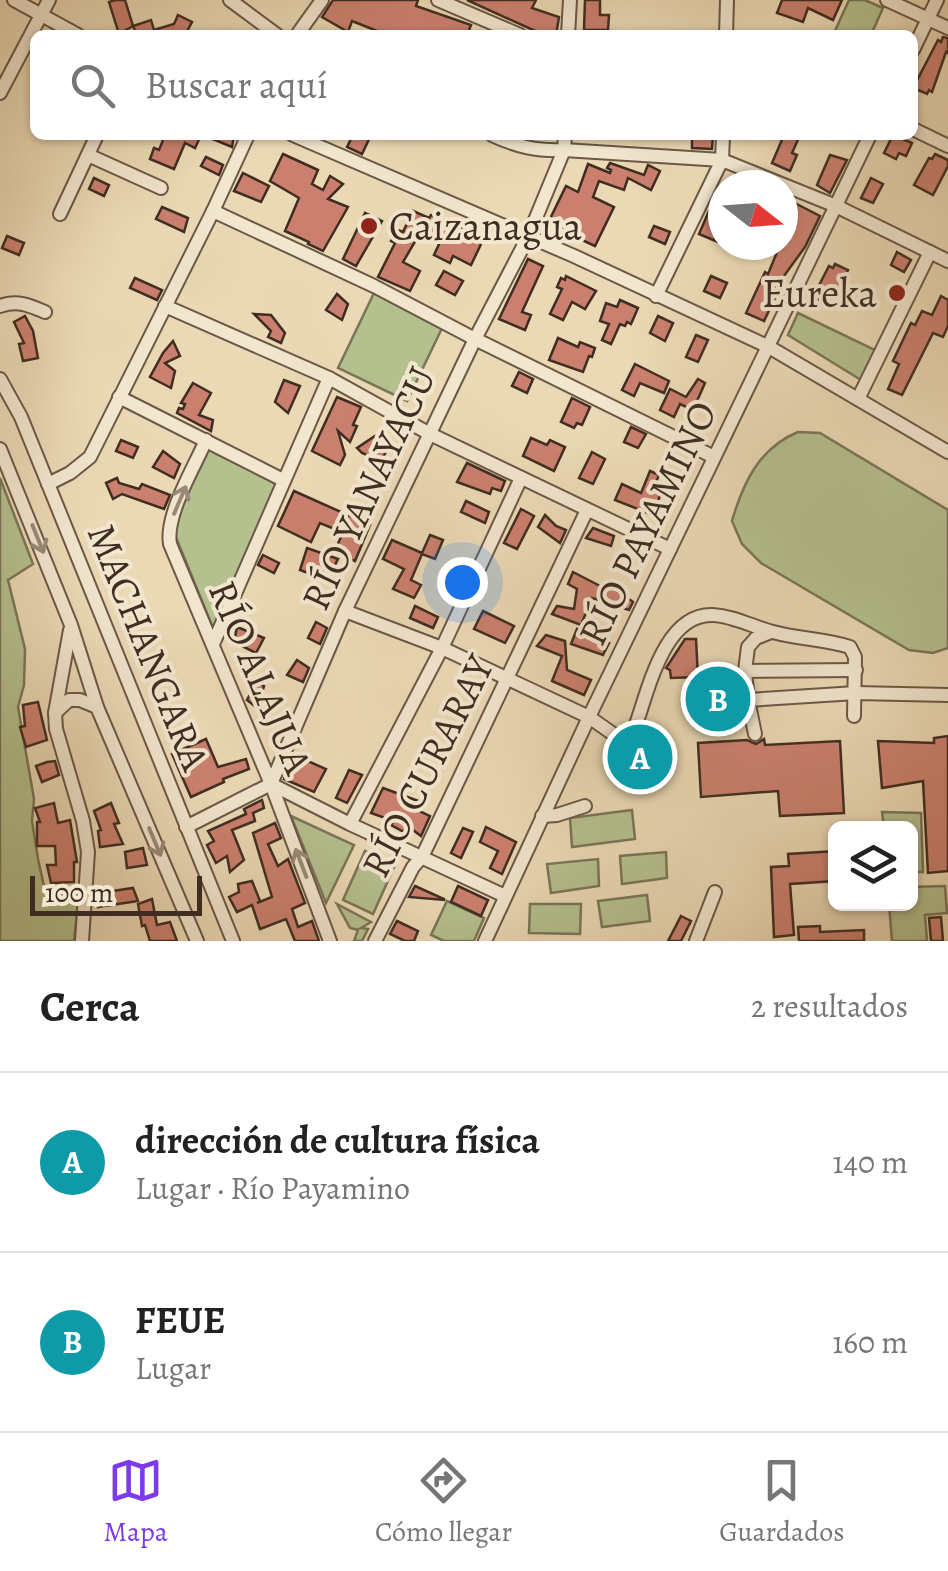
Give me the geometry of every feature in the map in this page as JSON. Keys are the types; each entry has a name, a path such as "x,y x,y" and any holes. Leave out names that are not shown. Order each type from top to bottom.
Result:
{"street":[{"path":"14,0 67,30"},
{"path":"33,30 50,0"},
{"path":"230,0 271,30"},
{"path":"301,30 322,0"},
{"path":"438,0 508,30"},
{"path":"568,30 570,0"},
{"path":"726,30 727,0"},
{"path":"887,0 948,28"},
{"path":"918,40 938,0"},
{"path":"0,93 30,36"},
{"path":"918,131 948,146"},
{"path":"60,214 95,140"},
{"path":"48,484 90,458 246,140"},
{"path":"304,140 574,256 769,347 948,452"},
{"path":"503,140 539,151 722,160 836,206 948,261"},
{"name":"RÍO YANAYACU","path":"271,784 345,611 528,237 565,140"},
{"path":"656,296 722,160 723,140"},
{"name":"RÍO PAYAMINO","path":"484,941 868,140"},
{"path":"88,154 161,188"},
{"path":"213,211 374,286 714,457"},
{"path":"858,400 930,252"},
{"path":"0,306 22,302 46,312"},
{"path":"165,306 330,378 430,434 670,549"},
{"path":"213,644 330,378"},
{"name":"MACHANGARA","path":"0,379 21,417 232,941"},
{"path":"119,397 283,480"},
{"name":"RÍO ALAJUA","path":"206,440 168,532 170,544 271,784 330,941"},
{"name":"MACHANGARA","path":"0,449 71,625 97,707 196,941"},
{"path":"350,824 442,648 521,478"},
{"name":"RÍO CURARAY","path":"374,941 422,856 587,510"},
{"path":"345,611 442,648 589,717 616,736"},
{"path":"634,730 658,662 671,638 688,620 710,615 850,647 856,670 854,716"},
{"path":"71,625 54,713 84,820 88,852 82,941"},
{"path":"756,734 745,671 748,647 756,638 771,632"},
{"path":"745,671 856,670"},
{"path":"748,700 856,693 948,695"},
{"path":"54,713 69,700 97,707"},
{"path":"186,827 271,784 504,896"},
{"path":"542,816 585,806"},
{"path":"696,941 715,892"}],"green space":[{"path":"849,0 865,0 883,8 873,30 835,30"},
{"path":"374,293 443,326 407,401 338,368"},
{"path":"798,313 875,350 861,380 788,335"},
{"path":"798,432 820,433 948,510 948,648 933,653 909,650 761,563 742,544 732,521 747,480 773,447"},
{"path":"207,445 279,481 213,628 173,530"},
{"path":"0,478 33,564 8,580 25,649 24,685 18,707 34,799 32,821 38,859 46,895 79,895 74,941 0,941"},
{"path":"632,810 635,839 572,847 570,818"},
{"path":"882,812 921,813 923,872 918,872 918,821 883,821"},
{"path":"291,816 354,845 326,903"},
{"path":"365,851 395,865 373,914 343,900"},
{"path":"666,852 667,878 622,884 620,856"},
{"path":"598,859 599,886 551,893 547,864"},
{"path":"945,886 947,913 925,915 927,941 892,941 890,911 918,911 918,887"},
{"path":"647,895 650,921 602,927 598,901"},
{"path":"447,901 484,918 474,941 444,941 431,935"},
{"path":"337,904 371,922 361,928 368,929 362,941 354,941 358,930 350,928"},
{"path":"530,904 581,904 580,934 529,933"}],"building":[{"path":"125,0 133,26 118,30 109,2"},
{"path":"333,0 418,0 416,6 471,25 469,30 374,30 352,21 349,30 345,30 322,17"},
{"path":"467,0 536,0 532,8 559,17 557,30 533,30"},
{"path":"585,0 600,0 600,15 609,15 608,30 584,30"},
{"path":"782,0 842,0 833,20 808,8 803,22 777,13"},
{"path":"178,15 192,22 188,30 154,30 174,24"},
{"path":"151,20 154,30 135,30 133,26"},
{"path":"943,37 948,38 948,53 932,92 927,94 918,90 918,78 938,40 941,42"},
{"path":"163,140 199,140 195,148 185,143 174,169 150,159 154,148 159,150"},
{"path":"215,140 233,140 232,147"},
{"path":"350,140 369,140 362,154 347,147"},
{"path":"692,140 713,140 712,149 692,148"},
{"path":"782,140 798,140 792,153 797,155 788,170 772,163"},
{"path":"890,140 912,143 906,156 899,153 896,159 884,153"},
{"path":"283,154 318,170 312,184 323,190 330,176 343,184 328,199 348,207 323,251 285,231 299,198 270,181"},
{"path":"935,154 948,160 948,166 933,195 914,185"},
{"path":"830,155 847,160 830,193 817,185"},
{"path":"206,157 223,165 219,175 201,166"},
{"path":"610,163 644,175 648,165 660,171 651,190 628,178 624,190 599,181 593,197 614,207 595,246 549,221 566,186 578,192 588,164 610,173"},
{"path":"243,173 269,186 261,202 234,191"},
{"path":"94,178 109,185 104,196 89,189"},
{"path":"871,178 883,184 873,203 861,198"},
{"path":"798,205 820,216 798,257"},
{"path":"162,207 188,218 184,232 156,219"},
{"path":"413,211 484,238 471,265 453,256 450,263 434,255 440,242 420,233 403,262 420,271 410,291 378,277 395,243 391,241 398,230 403,232"},
{"path":"365,213 382,221 356,266 343,259"},
{"path":"708,213 708,238 699,234"},
{"path":"654,226 670,232 665,244 649,237"},
{"path":"7,236 24,243 19,255 2,248"},
{"path":"897,252 911,260 904,272 891,265"},
{"path":"528,259 543,266 522,312 531,315 525,330 499,319"},
{"path":"774,260 796,260 781,280 764,321 746,313 765,272 768,274"},
{"path":"835,264 848,270 831,305 813,297 829,266 833,268"},
{"path":"444,271 463,281 455,295 436,285"},
{"path":"566,276 596,291 585,309 572,302 563,320 550,314 562,289 557,287"},
{"path":"711,276 727,283 720,298 704,291"},
{"path":"135,278 162,290 157,300 130,288"},
{"path":"337,294 348,304 342,320 326,310"},
{"path":"941,296 948,300 948,326 943,337 933,333 902,395 888,389 899,364 893,361 911,323 915,325 922,311 932,315"},
{"path":"620,300 638,308 631,324 620,324 611,344 602,340 609,324 600,321 606,303 617,307"},
{"path":"254,314 271,315 285,333 281,343 268,337 271,331"},
{"path":"25,316 33,331 38,358 23,361 19,344 24,343 14,322"},
{"path":"658,316 673,323 665,341 650,333"},
{"path":"696,335 708,340 698,362 686,357"},
{"path":"558,338 578,347 580,342 595,348 583,372 549,360"},
{"path":"173,341 180,356 165,363 175,371 171,388 150,377"},
{"path":"635,364 669,381 664,393 640,383 634,396 622,390"},
{"path":"519,372 533,379 527,393 512,386"},
{"path":"698,379 705,383 693,410 680,404 674,417 660,410 670,389 686,397"},
{"path":"284,380 300,386 288,413 275,402"},
{"path":"193,383 211,393 199,415 213,420 211,431 177,413 179,408 183,409 185,404 181,403"},
{"path":"337,397 361,407 350,442 338,431 345,455 340,465 312,451"},
{"path":"572,398 590,407 582,425 577,423 574,428 561,422"},
{"path":"631,427 646,434 638,448 624,442"},
{"path":"375,436 385,440 382,446 388,448 381,461 357,448"},
{"path":"531,438 565,447 554,471 523,456"},
{"path":"121,440 138,447 133,458 116,451"},
{"path":"163,451 180,464 174,478 153,467"},
{"path":"592,452 605,459 593,484 579,478"},
{"path":"467,463 505,481 501,491 492,488 490,494 457,482"},
{"path":"650,471 659,475 654,487 662,490 653,515 615,500 622,484 641,493"},
{"path":"117,478 119,483 139,489 142,484 170,495 164,509 122,494 113,499 106,483"},
{"path":"294,491 370,525 355,561 334,552 342,535 337,530 320,523 311,542 278,526"},
{"path":"466,501 489,512 485,523 461,512"},
{"path":"521,509 534,516 517,549 504,543"},
{"path":"545,515 566,530 560,543 538,527"},
{"path":"593,528 614,536 611,546 586,538"},
{"path":"430,535 443,540 435,559 422,554 411,580 421,585 414,598 393,589 404,569 383,559 392,540 422,553"},
{"path":"307,548 338,559 329,577 317,571 316,576 300,570"},
{"path":"263,555 279,563 274,573 258,565"},
{"path":"573,572 604,588 607,584 633,602 629,610 592,598 581,625 552,614 557,606 574,609 577,589 568,584"},
{"path":"415,606 438,617 433,628 410,618"},
{"path":"483,611 514,626 505,643 474,629"},
{"path":"316,622 327,628 320,644 308,638"},
{"path":"237,627 264,638 256,653 234,642"},
{"path":"577,629 609,643 603,655 571,644"},
{"path":"546,635 565,641 567,670 591,680 584,695 552,681 562,656 537,646"},
{"path":"685,639 696,639 698,677 671,678 666,668"},
{"path":"297,660 309,668 303,682 287,675"},
{"path":"257,682 264,686 257,708 247,700"},
{"path":"733,687 733,708 704,711 704,689"},
{"path":"38,702 47,740 26,747 20,727 25,726 23,705"},
{"path":"948,736 948,871 928,873 923,781 882,788 878,741 934,743 934,738"},
{"path":"206,739 218,767 246,759 249,769 191,797 172,754"},
{"path":"764,739 765,745 840,741 844,813 780,816 778,791 701,797 698,743 747,740 756,744"},
{"path":"656,744 657,762 652,763 652,774 628,779 622,746"},
{"path":"294,755 326,769 314,792 284,779"},
{"path":"55,761 59,775 42,782 36,766"},
{"path":"349,770 362,775 347,803 336,798"},
{"path":"383,788 421,802 417,810 430,816 421,836 409,827 406,833 391,825 394,821 371,813"},
{"path":"262,800 264,808 253,813 255,821 232,830 244,860 230,872 227,856 216,863 207,845 214,841 208,831 246,814 244,809"},
{"path":"54,803 58,823 70,820 77,862 74,882 51,883 47,865 56,865 55,846 37,846 40,822 35,808"},
{"path":"111,803 119,823 114,824 123,844 100,847 101,830 94,811"},
{"path":"275,823 281,838 268,844 278,866 288,859 305,903 292,909 298,927 312,921 319,941 295,941 286,919 260,929 252,905 237,912 229,897 239,892 238,884 252,881 260,901 257,903 272,897 253,833"},
{"path":"486,827 516,842 502,874 490,868 498,851 480,842"},
{"path":"463,828 473,832 461,858 451,853"},
{"path":"143,848 147,865 127,868 125,852"},
{"path":"828,852 828,882 790,884 794,935 774,937 771,867 789,866 788,854"},
{"path":"415,886 444,899 444,900 409,897"},
{"path":"458,886 488,900 481,916 451,902"},
{"path":"133,888 138,901 98,907 99,893"},
{"path":"152,899 157,925 170,922 177,941 150,941 138,904"},
{"path":"681,916 691,921 681,941 668,941"},
{"path":"941,917 943,941 931,941 929,918"},
{"path":"397,921 418,931 414,941 390,934"},
{"path":"820,926 820,932 864,930 864,941 799,941 798,927"}],"place":[{"name":"Caizanagua","path":"369,226"},
{"name":"Eureka","path":"897,293"},
{"name":"FEUE","path":"718,699"},
{"name":"dirección de cultura física","path":"640,757"}]}
